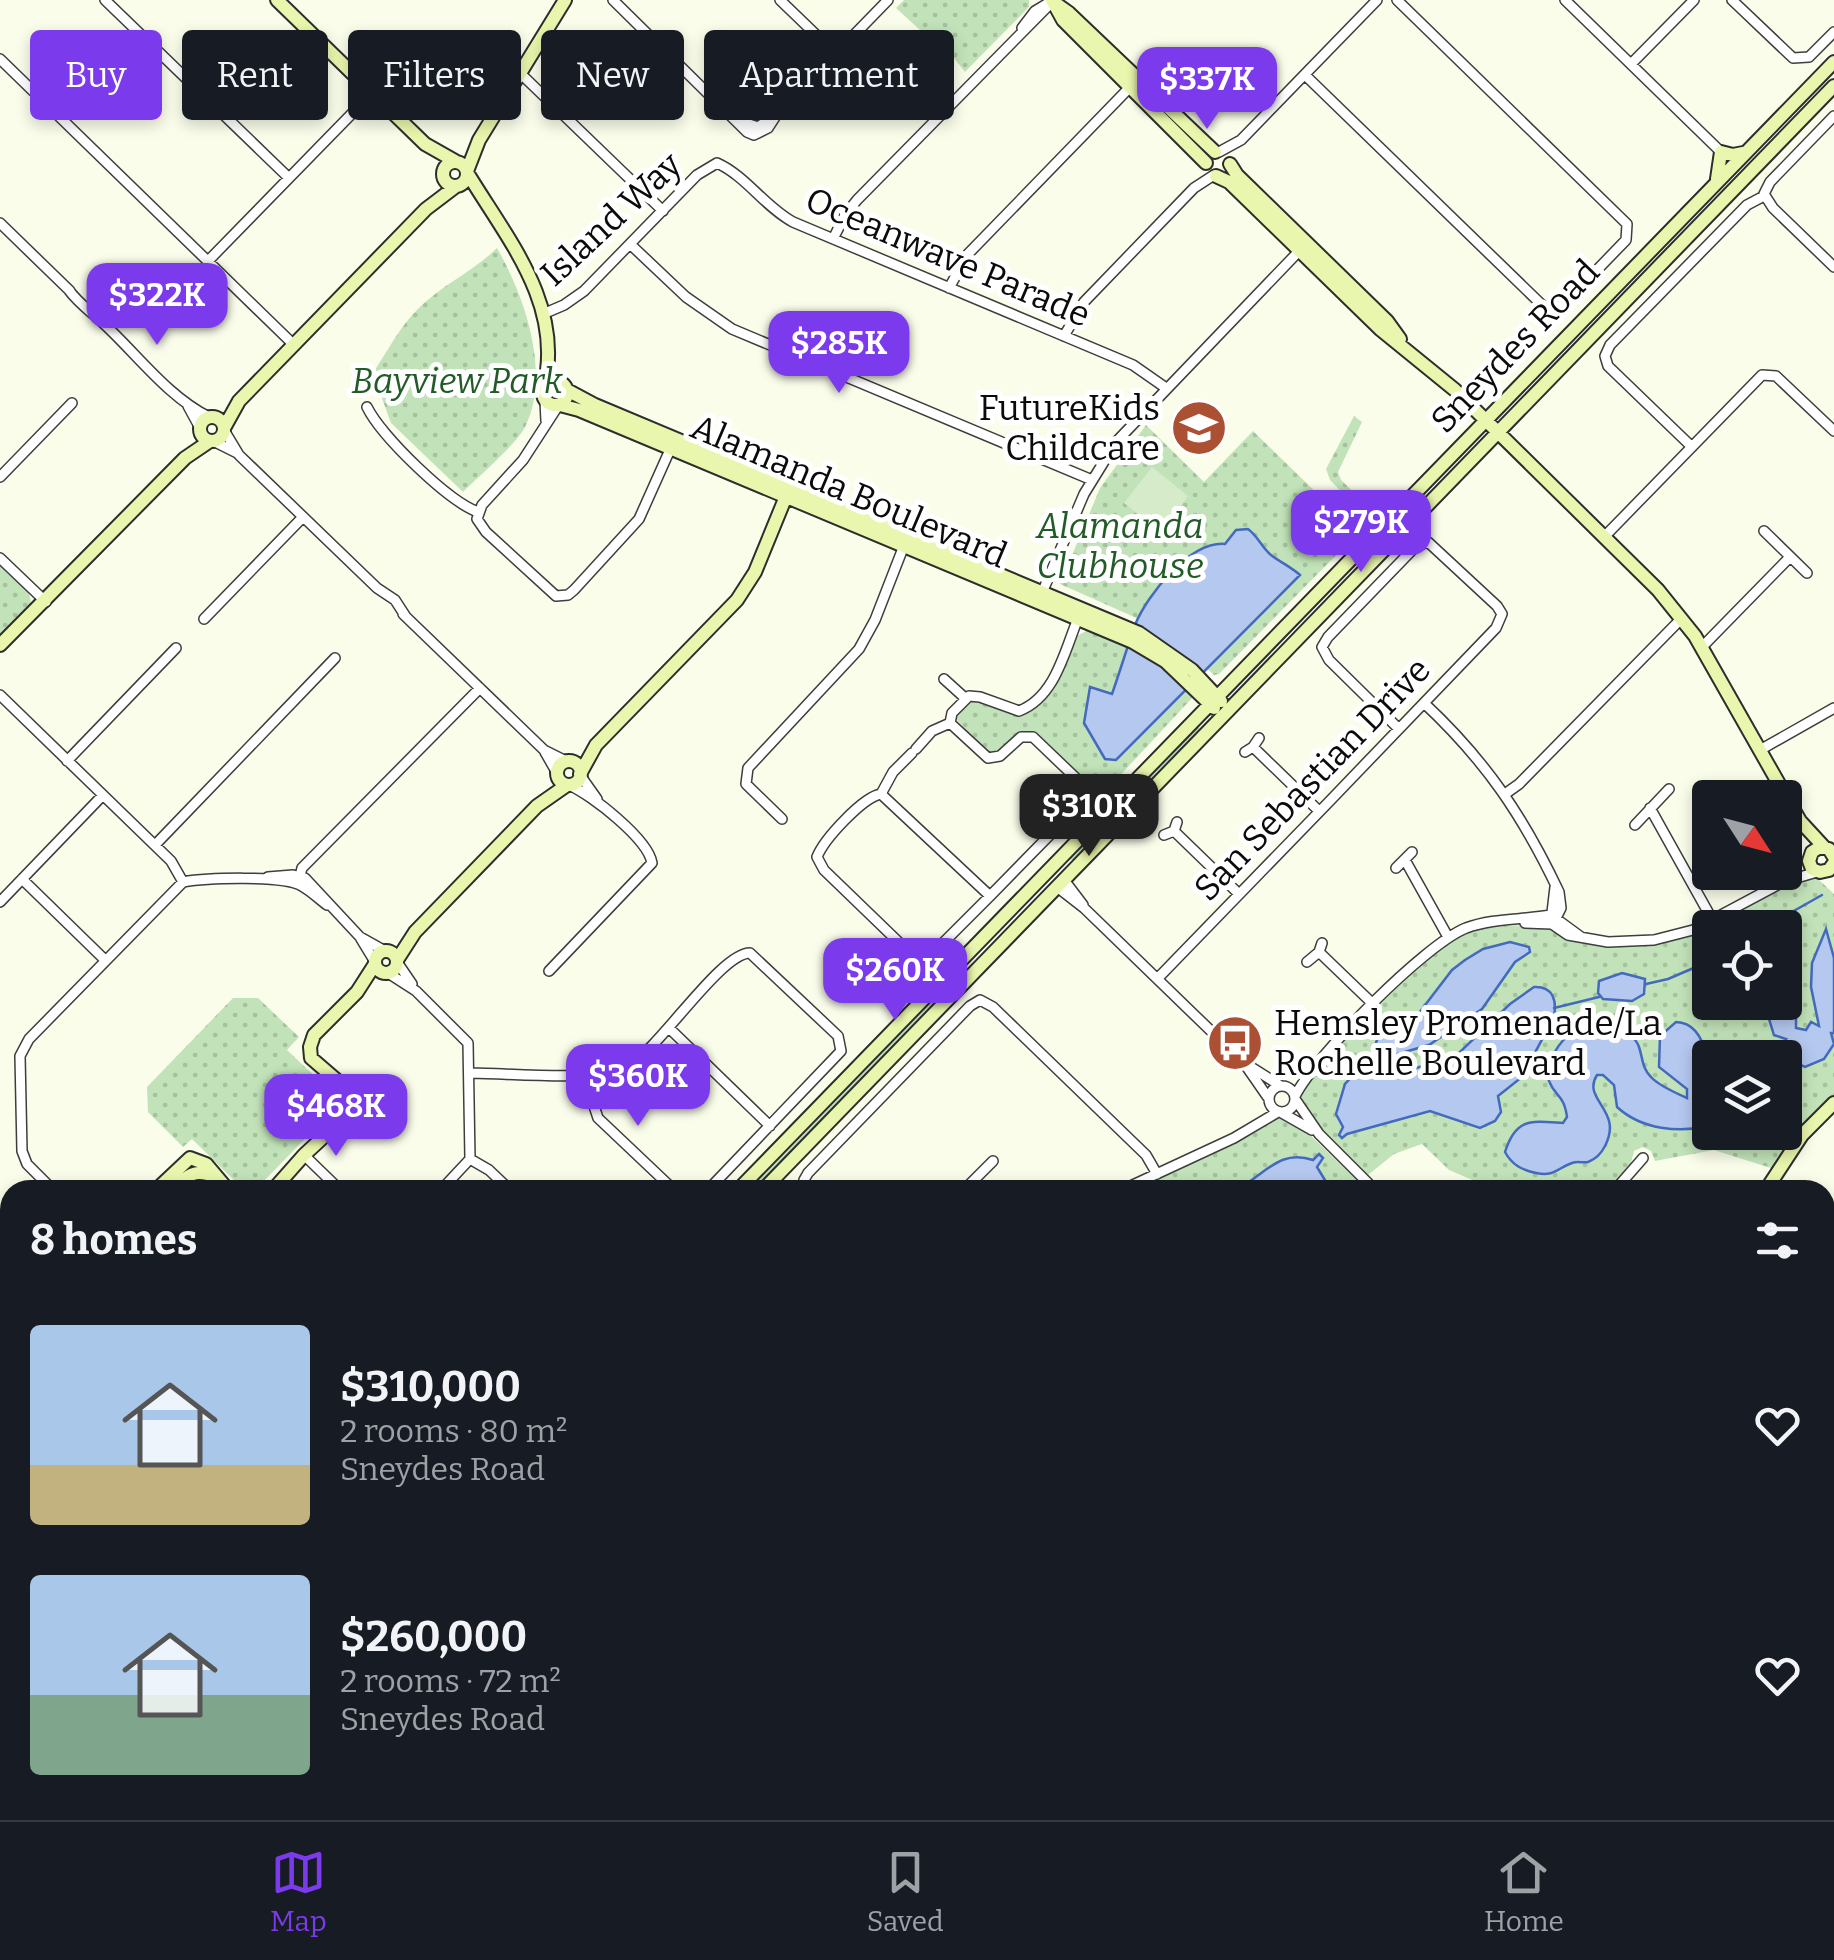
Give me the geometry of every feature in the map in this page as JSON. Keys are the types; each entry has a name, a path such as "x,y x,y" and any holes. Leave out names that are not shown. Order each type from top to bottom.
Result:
{"street":[{"path":"104,0 288,178"},
{"path":"276,0 348,70"},
{"path":"521,71 565,0"},
{"path":"613,0 704,88"},
{"path":"780,0 811,30"},
{"path":"859,30 888,0"},
{"path":"1064,336 1084,302 1377,0"},
{"path":"1305,75 1549,309 1567,302 1622,245 1629,231 1621,218 1397,0"},
{"path":"1565,0 1721,152 1733,156 1745,152"},
{"path":"1631,64 1694,0"},
{"path":"1732,0 1789,56 1797,59 1812,54 1834,32"},
{"path":"834,239 857,200 1018,34 1035,11 1052,1 1069,13 1217,164 1229,182 1303,247 1380,329 1404,345 1486,420 1682,618 1825,859 1833,886"},
{"path":"0,59 294,344"},
{"name":"Sneydes Road","path":"748,1180 1834,62"},
{"path":"521,74 662,210"},
{"path":"949,288 968,254 1134,82"},
{"name":"Sneydes Road","path":"773,1180 1834,86"},
{"path":"1692,447 1608,366 1604,356 1610,345 1747,205 1764,196 1770,182 1834,116"},
{"path":"208,261 348,117"},
{"path":"400,120 425,144 461,167 518,253 543,314 551,357 552,400"},
{"path":"0,653 6,641 185,458 208,429 240,401 426,209 464,183 461,167 491,120"},
{"path":"738,120 754,132 769,120"},
{"path":"425,144 447,184 486,206"},
{"path":"1716,182 1721,152"},
{"name":"Oceanwave Parade","path":"717,163 774,210 1143,370 1166,388"},
{"name":"Island Way","path":"543,314 584,292 697,174 717,163"},
{"path":"426,209 445,167 461,167"},
{"path":"1764,196 1834,267"},
{"path":"0,223 208,429 377,588 385,601 406,616 569,778 646,848 652,863 549,972"},
{"path":"630,244 686,297 732,330 1092,480"},
{"path":"1040,598 1092,480 1116,442 1303,247"},
{"path":"551,357 565,388 565,400 552,400"},
{"path":"1604,537 1760,377 1776,376 1834,432"},
{"path":"565,388 553,381 546,420 528,453 478,512 477,519 550,594 562,597 574,590 639,519 673,444"},
{"name":"Alamanda Boulevard","path":"565,388 673,444"},
{"name":"Alamanda Boulevard","path":"552,400 673,444 1163,648 1213,700"},
{"path":"224,428 240,401"},
{"path":"0,477 72,403"},
{"path":"368,407 381,429 448,495 478,512"},
{"path":"208,429 221,421 239,455"},
{"path":"282,1180 348,1114 352,1105 348,1090 311,1058 314,1035 569,778 596,745 737,600 755,572 788,492"},
{"path":"204,620 303,517"},
{"path":"1764,531 1807,573"},
{"path":"782,819 746,784 748,768 858,649 906,542"},
{"name":"San Sebastian Drive","path":"1158,978 1399,729 1424,702 1500,624 1498,606 1436,546 1424,542 1322,647 1326,656 1399,729"},
{"path":"1702,647 1790,556"},
{"path":"0,558 46,602"},
{"path":"950,723 952,712 966,698 980,697 1019,712 1030,707 1055,678 1080,614"},
{"path":"1505,794 1682,618"},
{"path":"67,761 176,648"},
{"path":"154,845 336,658"},
{"path":"944,679 966,698"},
{"path":"300,879 318,854 480,688"},
{"path":"0,695 176,866 183,882"},
{"path":"1213,700 1226,713"},
{"path":"1424,702 1472,749 1505,794 1560,897 1553,919"},
{"path":"1760,750 1834,708"},
{"path":"950,723 988,758 1000,756 1023,736 1033,738 1080,782 1084,791 1080,804 923,960 912,955 818,861 819,850 867,800 881,794 893,772 932,731 950,723"},
{"path":"568,762 596,745"},
{"path":"1252,746 1319,812"},
{"path":"544,750 576,765 569,778"},
{"path":"1635,825 1669,789"},
{"path":"881,794 990,896"},
{"path":"2,899 102,795"},
{"path":"1650,808 1707,910"},
{"path":"1172,829 1239,894"},
{"path":"1396,868 1409,856 1448,937"},
{"path":"1732,910 1825,859"},
{"path":"1047,872 1244,1062 1291,1089 1319,1134 1365,1180"},
{"path":"22,879 105,960"},
{"path":"44,1180 23,1158 20,1053 29,1039 183,882 261,879 300,879 468,1043 470,1159 450,1180"},
{"path":"1553,919 1568,935 1620,942 1654,940 1692,930"},
{"path":"1144,1180 1291,1109 1315,1066 1422,956 1448,937 1483,924 1520,921 1536,925 1553,919"},
{"path":"1307,962 1321,948 1374,1005"},
{"path":"470,1073 591,1074 626,1068 733,958 750,953 838,1036 842,1045 838,1056 718,1180"},
{"path":"805,1180 980,1000 993,1007 1146,1156 1157,1174"},
{"path":"669,1028 770,1126"},
{"path":"1244,1062 1279,1112 1319,1134"},
{"path":"1250,1128 1271,1092 1315,1066"},
{"path":"591,1074 598,1118 663,1180"},
{"path":"1773,1180 1802,1135 1832,1108"},
{"path":"304,1155 330,1180"},
{"path":"1623,1180 1643,1158"},
{"path":"470,1159 500,1180"},
{"path":"975,1179 993,1161"},
{"path":"189,1166 220,1180"},
{"path":"170,1180 189,1166"},
{"path":"179,1180 189,1166"},
{"path":"1778,1180 1782,1166"}],"green space":[{"path":"904,0 1029,0 1029,7 965,72 954,58 954,30 920,30 896,8"},
{"name":"Bayview Park","path":"497,248 525,310 531,334 536,381 533,404 515,441 463,492 391,423 380,393 367,389 357,392 417,310"},
{"path":"1354,416 1362,422 1338,472 1341,480 1373,511 1366,517 1330,480 1326,469"},
{"name":"Alamanda Clubhouse","path":"1146,425 1204,482 1253,431 1325,501 1326,517 1350,541 1219,674 1214,675 1182,645 1141,620 1060,584 1100,488"},
{"path":"1152,467 1188,496 1161,532 1124,503"},
{"path":"0,563 22,584 31,602 29,609 0,634"},
{"path":"1090,629 1124,643 1193,697 1100,797 1034,732 1019,732 1001,750 988,753 956,719 959,711 975,700 1015,715 1028,712 1052,689 1077,636"},
{"path":"1196,725 1202,731 1074,862 1068,857"},
{"path":"1816,877 1834,894 1834,1096 1802,1129 1802,1040 1692,1040 1692,1150 1714,1150 1655,1161 1651,1151 1643,1147 1634,1151 1629,1170 1619,1180 1472,1180 1449,1170 1422,1144 1394,1154 1368,1175 1316,1124 1301,1101 1300,1093 1313,1072 1404,980 1450,942 1485,928 1547,926 1615,943 1641,945 1692,933 1692,1020 1802,1020 1802,910 1741,910 1781,890 1802,890 1802,882"},
{"path":"958,970 964,976 766,1180 755,1180"},
{"path":"233,998 258,998 299,1037 287,1050 338,1098 338,1105 265,1180 234,1180 192,1139 183,1147 148,1112 147,1087"},
{"path":"1280,1117 1304,1129 1357,1180 1151,1180"},
{"path":"1714,1150 1786,1150 1774,1169"}],"water":[{"path":"1248,529 1271,555 1300,575 1116,760 1105,759 1084,723 1090,687 1112,694 1135,625 1171,572 1198,551 1225,544 1236,530"},
{"path":"1826,929 1834,958 1834,1044 1824,1059 1805,1067 1802,1040 1774,1035 1769,1020 1796,1020 1796,1028 1806,1030 1811,1022 1819,1026 1811,987 1812,963"},
{"path":"1510,942 1529,947 1530,952 1515,962 1482,1009 1429,1045 1378,1056 1374,1051 1376,1042 1389,1023 1419,1013 1452,970 1465,960 1483,949"},
{"path":"1622,973 1645,979 1644,994 1632,1001 1603,999 1598,993 1599,981"},
{"path":"1534,987 1546,989 1552,995 1554,1017 1522,1077 1498,1096 1501,1112 1495,1121 1480,1128 1430,1111 1342,1138 1339,1135 1343,1127 1336,1114 1345,1084 1360,1068 1397,1075 1459,1053 1510,1004"},
{"path":"1676,1022 1689,1026 1700,1040 1692,1040 1692,1128 1649,1125 1627,1115 1617,1107 1614,1085 1603,1075 1597,1075 1594,1092 1610,1123 1605,1146 1598,1156 1548,1174 1526,1170 1511,1160 1505,1152 1520,1127 1534,1122 1563,1123 1567,1117 1564,1104 1551,1086 1548,1068 1563,1041 1573,1032 1610,1029 1628,1034 1639,1047 1651,1077 1687,1098 1687,1089 1659,1067 1660,1036"},
{"path":"1319,1154 1323,1158 1317,1167 1325,1180 1251,1180 1281,1161 1301,1157 1313,1160"}],"waterway":[{"path":"1795,910 1822,895"},
{"path":"1646,984 1692,969"},
{"path":"1554,1008 1599,997"}],"place":[{"name":"FutureKids Childcare","path":"1199,428"},
{"name":"Hemsley Promenade/La Rochelle Boulevard","path":"1235,1043"}]}
